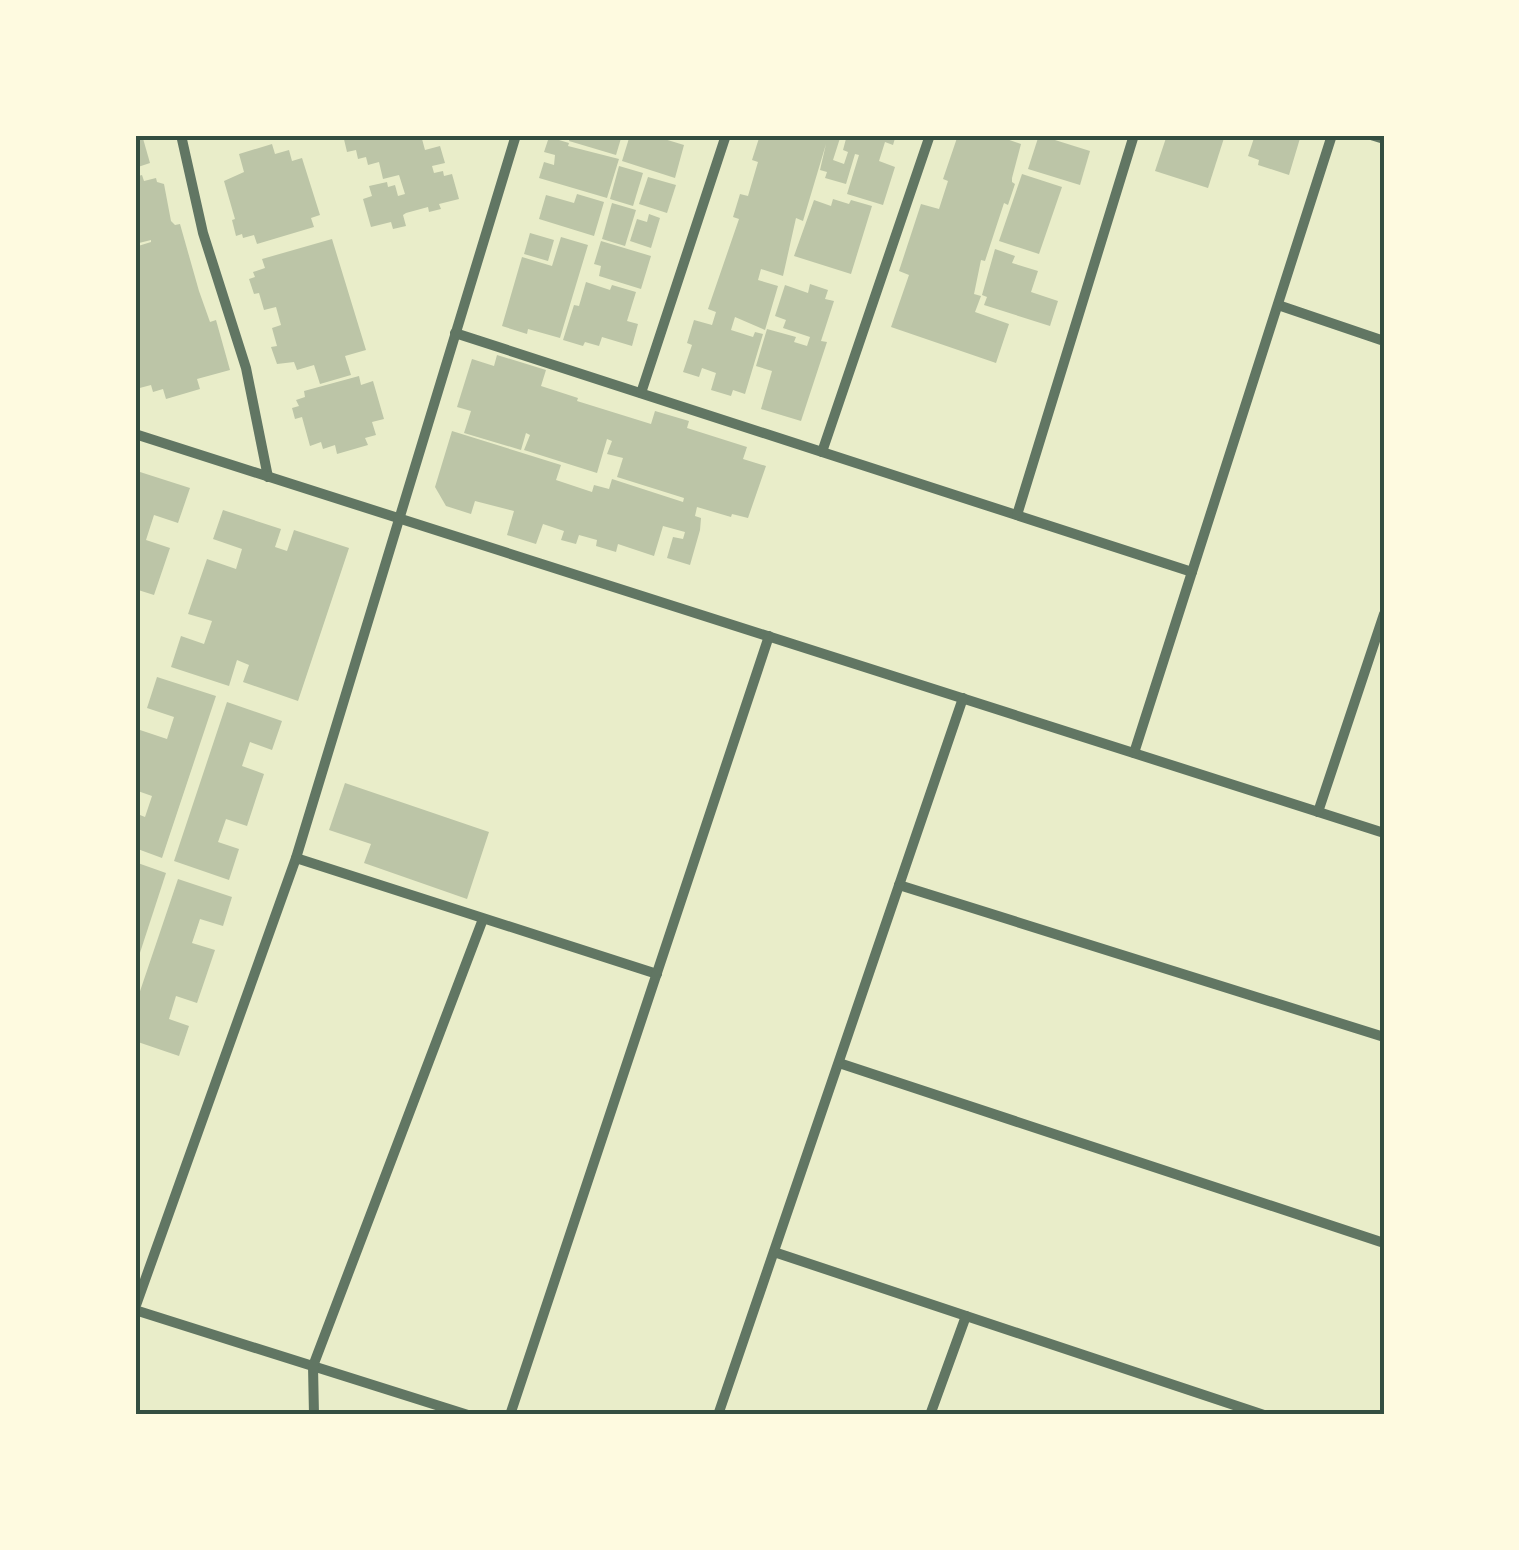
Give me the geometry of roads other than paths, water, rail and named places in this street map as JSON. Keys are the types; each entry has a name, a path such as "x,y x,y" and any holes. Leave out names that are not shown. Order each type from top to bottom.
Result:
{"street":[{"path":"180,135 203,233 246,368 268,477"},
{"path":"468,1415 135,1309 296,858 516,135"},
{"path":"641,393 726,135"},
{"path":"822,452 930,135"},
{"path":"1016,515 1134,135"},
{"path":"1134,753 1332,135"},
{"path":"1371,135 1384,140"},
{"path":"1278,304 1384,341"},
{"path":"456,333 1192,572"},
{"path":"135,434 1384,833"},
{"path":"1318,812 1384,614"},
{"path":"510,1415 769,636"},
{"path":"718,1415 963,698"},
{"path":"296,858 657,974"},
{"path":"900,884 1384,1037"},
{"path":"314,1415 313,1366 482,918"},
{"path":"838,1063 1384,1243"},
{"path":"774,1252 1264,1415"},
{"path":"930,1415 966,1316"}]}
